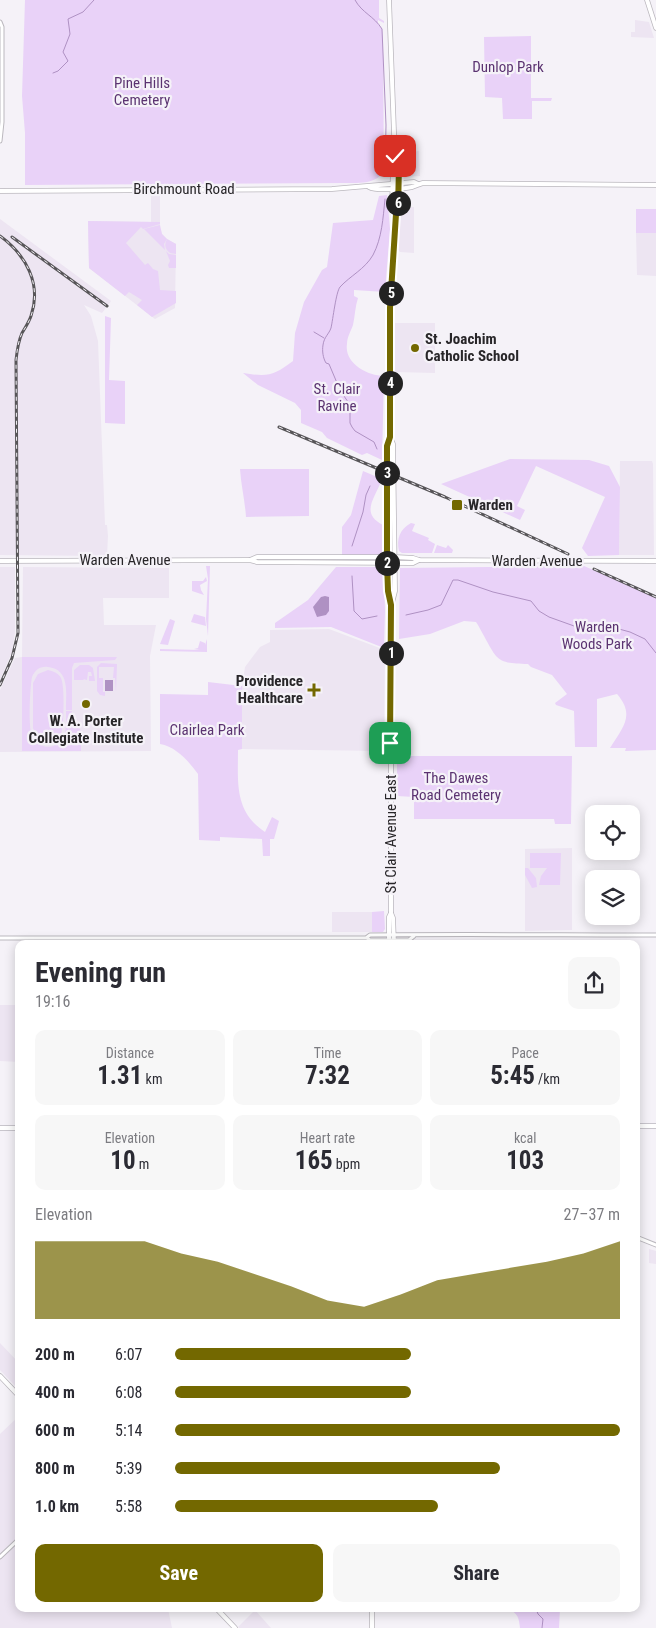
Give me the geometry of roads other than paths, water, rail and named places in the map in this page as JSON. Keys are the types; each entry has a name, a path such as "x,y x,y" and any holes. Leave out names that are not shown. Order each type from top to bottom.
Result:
{"main road":[{"name":"St Clair Avenue East","path":"389,0 395,159 393,165 392,210 396,214"},
{"path":"646,0 656,28"},
{"name":"St Clair Avenue East","path":"391,940 393,918 391,913 391,605 388,591 387,563 387,446 390,437 390,308 396,214 398,210 399,165 395,159"},
{"name":"Birchmount Road","path":"0,191 313,189 369,187 373,184 414,187 418,184 656,185"},
{"name":"St Clair Avenue East","path":"390,437 393,444 395,591 391,605"},
{"name":"Warden Avenue","path":"250,560 257,557 394,557 419,560 656,561"},
{"name":"Warden Avenue","path":"0,561 250,560 257,562 413,563 419,560"},
{"path":"640,1126 656,1126"},
{"path":"0,1128 15,1128"},
{"path":"0,1376 15,1392"},
{"path":"220,1612 235,1628"},
{"path":"372,1612 372,1628"}],"street":[{"path":"0,22 2,27 0,140"},
{"path":"0,938 366,938 370,940 391,940 414,936 656,935"},
{"path":"640,1239 656,1245"},
{"path":"0,1557 15,1544"}],"waterway":[{"path":"53,73 58,71 68,61 63,52 70,34 68,19 83,12 94,0"},
{"path":"355,0 382,29 386,125 385,175"},
{"path":"377,449 374,442 355,431 352,427 350,423 350,405 340,390 329,364 326,363 323,357 323,345 331,328 340,287 366,264 376,248 382,228 385,199"},
{"path":"314,332 324,338"},
{"path":"352,546 370,486"},
{"path":"352,576 354,611 362,619 377,616"},
{"path":"406,615 441,605 453,580 458,580 493,592 531,601 539,611 549,617 588,631 619,629 630,632 645,639 656,653"},
{"path":"537,1612 543,1619 542,1628"}],"railway":[{"path":"0,236 24,261 33,282 34,293 31,316 22,333 16,360 18,633 12,658 0,685"},
{"path":"12,237 107,306"},
{"path":"279,427 445,497 568,554"},
{"path":"594,569 656,597"}],"place":[{"name":"St. Joachim Catholic School","path":"415,348"},
{"name":"Warden","path":"457,505"},
{"name":"Providence Healthcare","path":"314,690"},
{"name":"W. A. Porter Collegiate Institute","path":"86,704"}],"park label":[{"name":"Dunlop Park","path":"508,67"},
{"name":"Pine Hills Cemetery","path":"142,92"},
{"name":"St. Clair Ravine","path":"337,398"},
{"name":"Warden Woods Park","path":"597,636"},
{"name":"Clairlea Park","path":"207,730"},
{"name":"The Dawes Road Cemetery","path":"456,786"}]}
